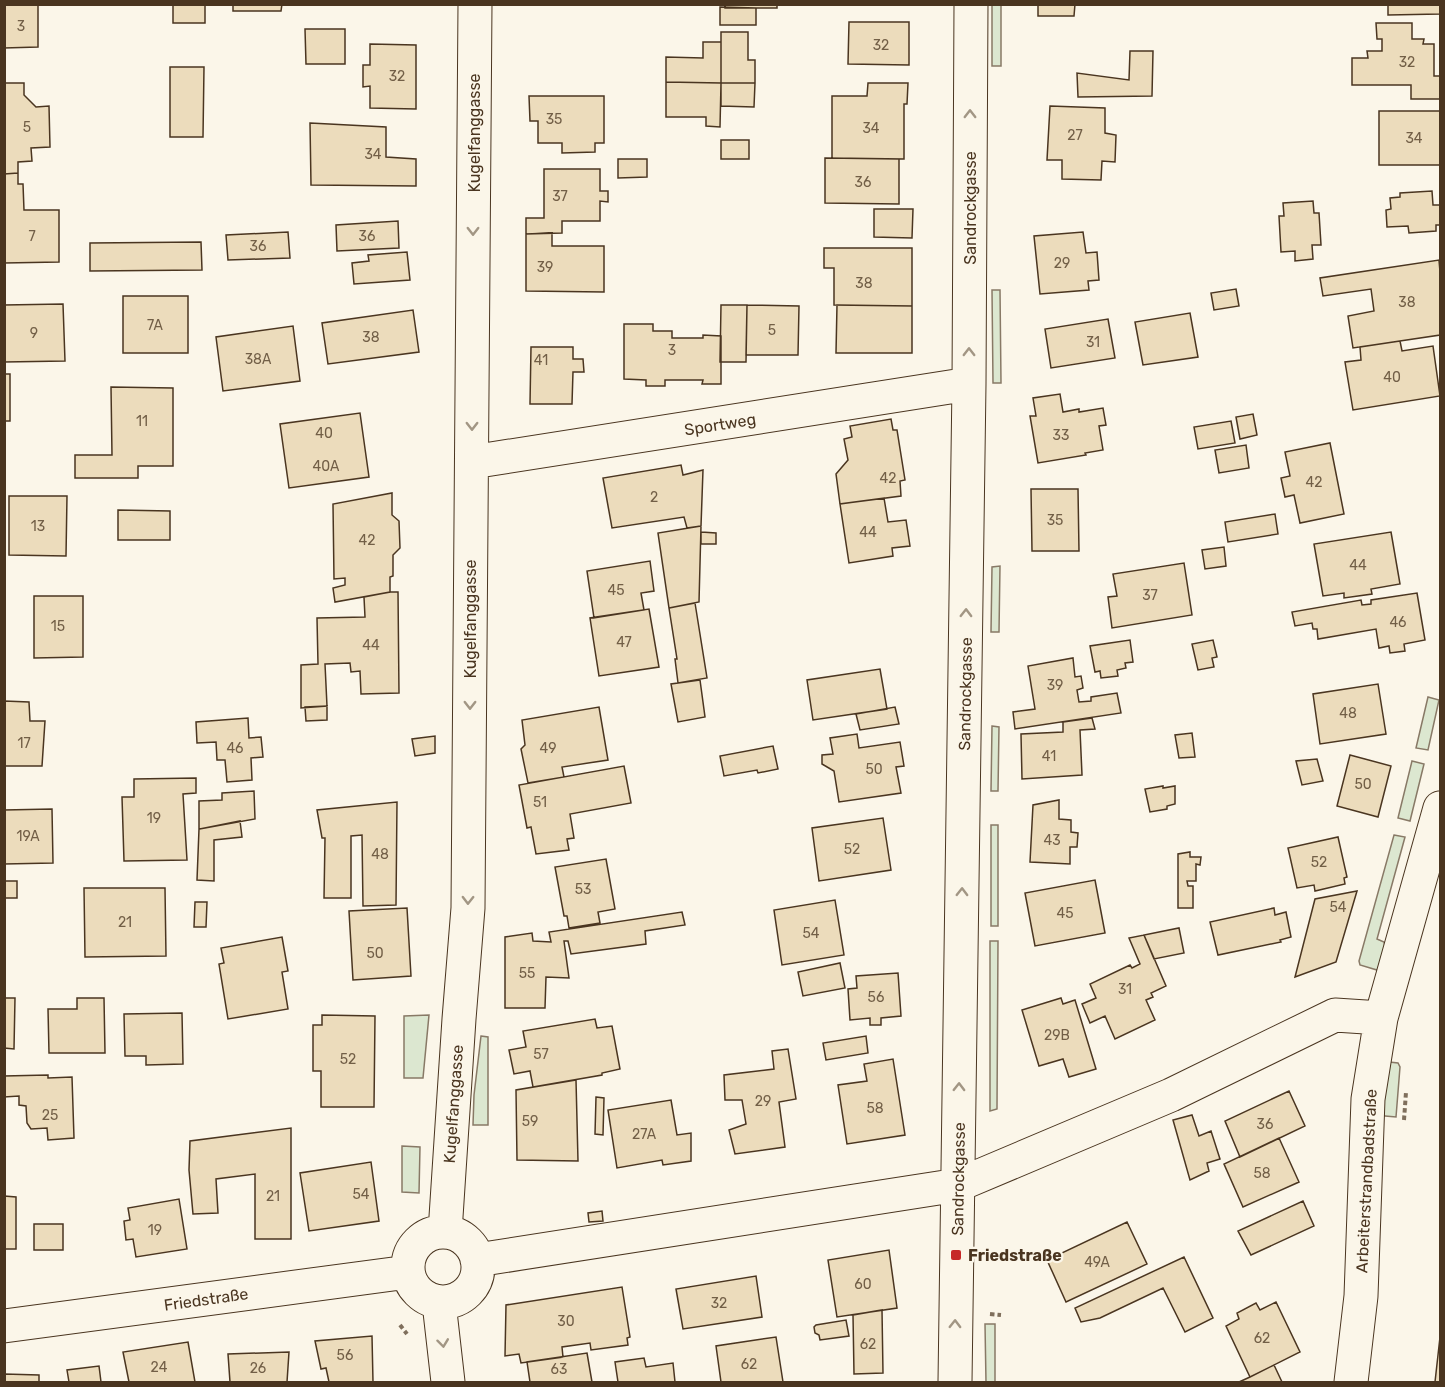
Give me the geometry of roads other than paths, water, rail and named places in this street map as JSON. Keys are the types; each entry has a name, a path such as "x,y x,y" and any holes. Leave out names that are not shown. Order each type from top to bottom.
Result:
{"street":[{"name":"Kugelfanggasse","path":"445,1232 468,908 475,4"},
{"name":"Sandrockgasse","path":"955,1383 969,384 971,4"},
{"name":"Sportweg","path":"472,462 969,384"},
{"name":"Arbeiterstrandbadstraße","path":"1351,1383 1361,1296 1368,1099 1381,1018 1440,808"},
{"path":"477,1260 958,1185 1171,1095 1335,1015 1381,1018"},
{"path":"445,1232 456,1234 470,1245 477,1260 474,1282 467,1293 451,1302 439,1303 418,1293 408,1272 410,1255 418,1242 431,1234 445,1232"},
{"name":"Friedstraße","path":"4,1326 408,1272"},
{"path":"439,1303 448,1383"}],"place":[{"name":"Friedstraße","path":"956,1255"}]}
